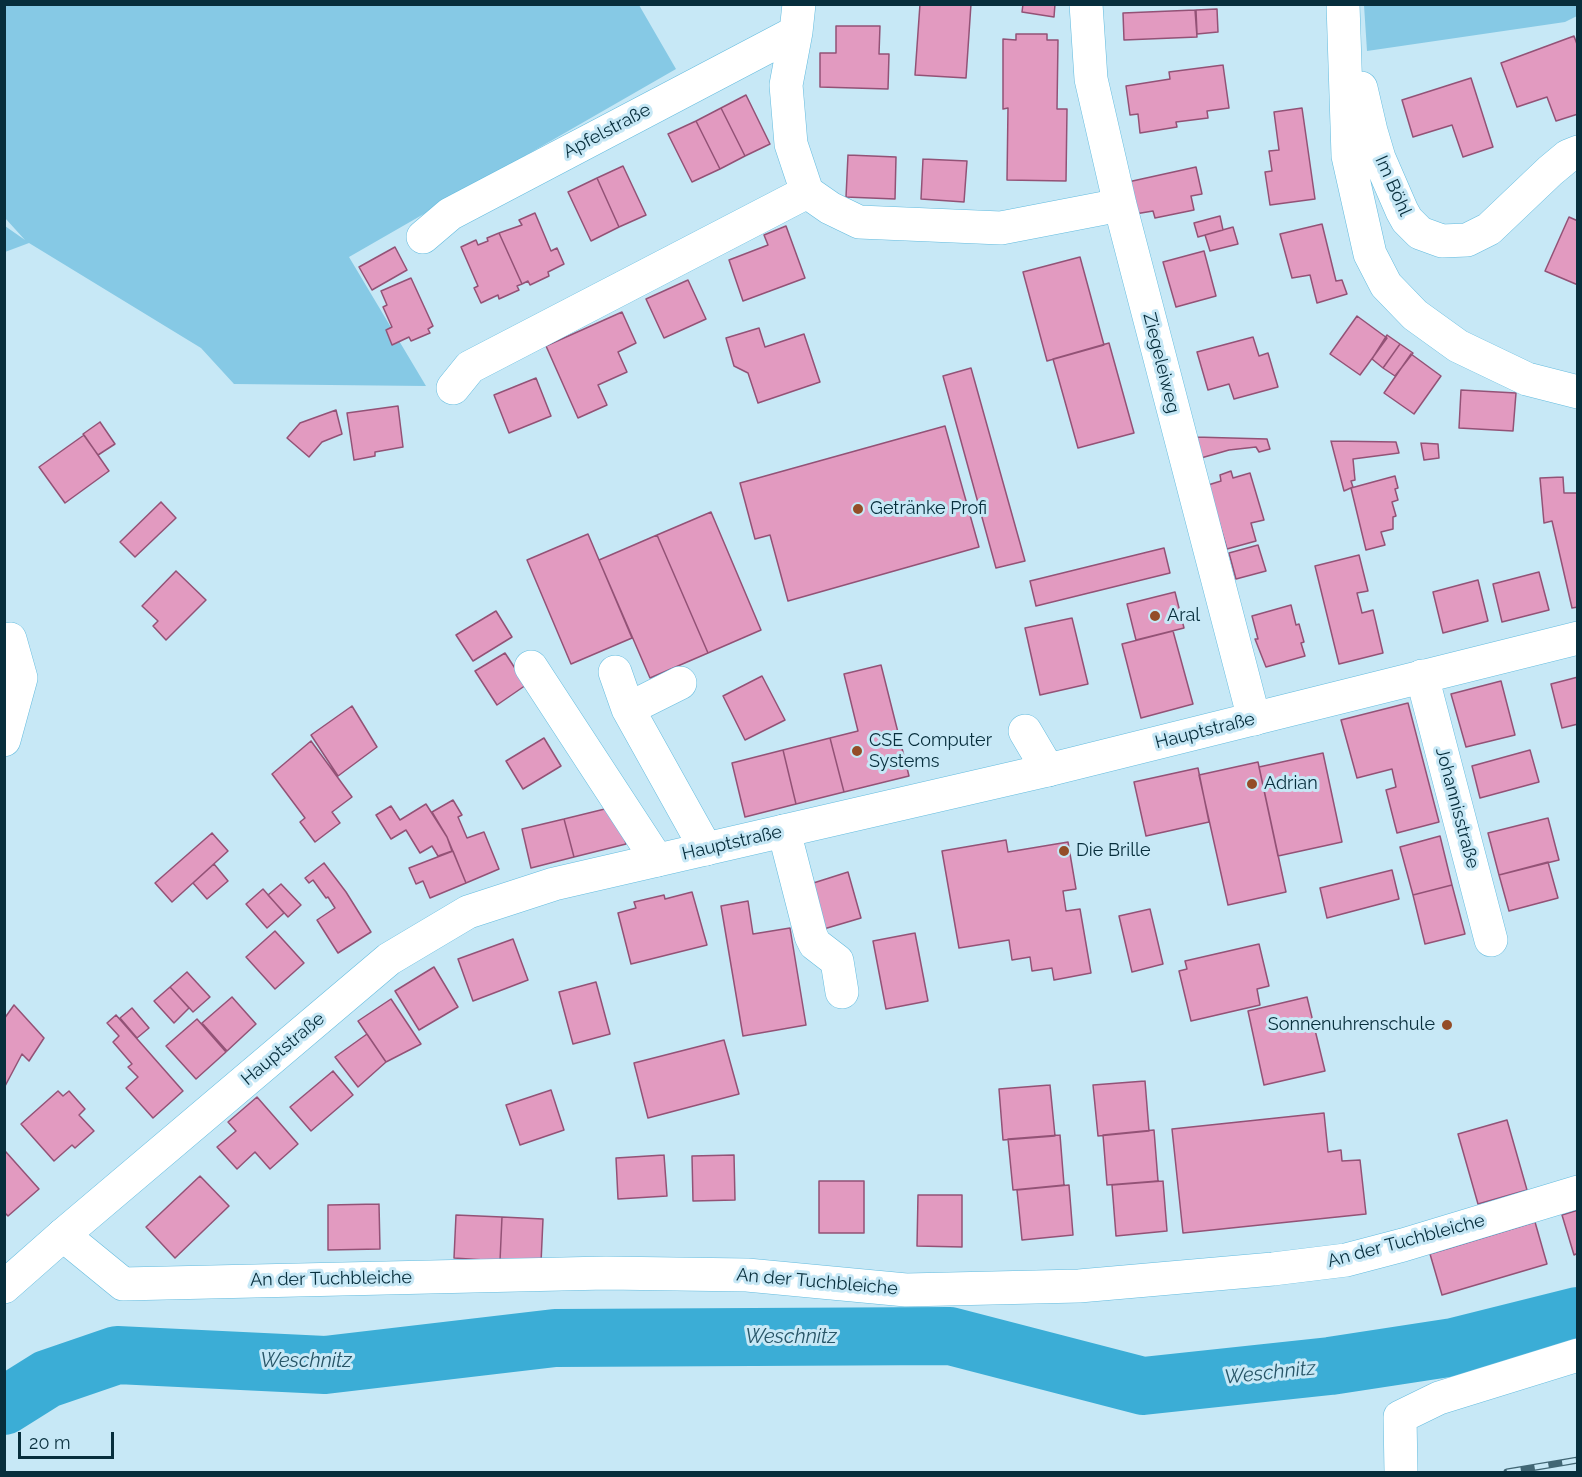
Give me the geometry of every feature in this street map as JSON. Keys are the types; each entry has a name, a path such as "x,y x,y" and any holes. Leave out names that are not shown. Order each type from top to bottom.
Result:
{"street":[{"name":"Ziegeleiweg","path":"1086,4 1091,79 1120,205 1254,719"},
{"path":"1344,12 1348,156 1370,254 1386,285 1415,315 1458,346 1527,379 1578,392"},
{"name":"Im Böhl","path":"1344,12 1379,158 1407,220 1428,237 1442,242 1458,242 1475,238 1490,230 1550,171 1568,156 1578,152"},
{"name":"Apfelstraße","path":"797,18 786,85 791,144 807,192"},
{"name":"Apfelstraße","path":"423,237 450,214 797,18"},
{"path":"453,388 470,367 807,192 830,208 860,222 1001,228 1120,205"},
{"name":"Hauptstraße","path":"4,1287 389,959 468,912 554,884 1048,770 1578,638"},
{"path":"4,740 21,678 10,639"},
{"path":"531,667 657,860"},
{"path":"615,672 628,709 706,849"},
{"name":"Johannisstraße","path":"1422,676 1491,940"},
{"path":"628,709 680,683"},
{"path":"1025,731 1048,770"},
{"path":"783,831 811,936 821,949 837,961 842,992"},
{"name":"An der Tuchbleiche","path":"63,1235 123,1284 606,1273 747,1275 906,1290 1078,1286 1346,1260 1578,1192"},
{"path":"1401,1473 1400,1417 1439,1398 1578,1355"}],"shaded area":[{"path":"5,5 639,5 676,69 349,257 426,386 234,384 201,348 29,243 5,252 5,226 25,240 5,218"},
{"path":"1364,5 1577,5 1577,16 1565,22 1367,51"}],"building":[{"path":"920,4 971,4 966,78 915,75"},
{"path":"1023,4 1055,4 1054,17 1022,12"},
{"path":"1217,9 1218,32 1197,34 1196,10"},
{"path":"1195,10 1197,37 1124,40 1123,13"},
{"path":"836,26 880,26 879,54 889,54 888,89 820,87 820,53 836,53"},
{"path":"1016,34 1047,34 1047,40 1058,40 1057,109 1067,109 1066,181 1007,180 1008,108 1003,109 1003,39 1016,40"},
{"path":"1574,36 1578,47 1578,114 1556,121 1547,97 1517,107 1501,63"},
{"path":"1223,65 1229,108 1207,111 1208,118 1176,122 1177,127 1140,133 1138,114 1130,115 1126,86 1170,79 1169,72"},
{"path":"1471,78 1493,147 1463,157 1452,125 1413,137 1402,100"},
{"path":"746,95 770,144 745,156 721,108"},
{"path":"721,108 745,156 720,169 696,121"},
{"path":"1302,108 1315,199 1270,205 1265,172 1272,171 1269,151 1279,150 1274,112"},
{"path":"696,121 720,169 692,182 668,134"},
{"path":"848,155 896,157 895,199 846,197"},
{"path":"923,159 967,161 964,202 921,199"},
{"path":"623,166 646,215 619,227 597,178"},
{"path":"1196,167 1202,194 1191,196 1194,210 1155,218 1153,211 1135,214 1128,182"},
{"path":"597,178 619,227 591,241 568,192"},
{"path":"535,213 551,251 557,248 564,264 548,272 549,276 530,285 528,281 522,284 499,233 522,225 519,220"},
{"path":"1220,216 1223,230 1198,237 1194,223"},
{"path":"1569,217 1578,221 1578,285 1545,271"},
{"path":"1322,224 1336,281 1342,280 1347,294 1317,303 1310,275 1292,278 1280,234"},
{"path":"786,226 805,278 743,301 729,260 768,245 764,235"},
{"path":"1233,227 1238,244 1210,251 1205,235"},
{"path":"499,233 522,284 517,286 519,290 499,299 498,295 481,303 474,288 478,286 461,247 476,240 478,245"},
{"path":"395,247 407,270 372,290 359,267"},
{"path":"1204,251 1216,296 1176,307 1163,262"},
{"path":"1080,257 1104,345 1047,361 1023,272"},
{"path":"411,278 433,326 428,329 430,333 411,341 409,337 392,345 386,330 392,327 383,307 387,305 381,291"},
{"path":"688,280 706,319 664,338 646,299"},
{"path":"622,312 636,343 618,352 627,372 598,385 607,405 578,418 546,346"},
{"path":"1357,316 1387,338 1360,375 1330,354"},
{"path":"759,328 765,347 804,334 820,382 758,403 748,373 734,366 726,338"},
{"path":"1387,335 1400,344 1383,368 1372,359"},
{"path":"1253,337 1259,356 1268,353 1278,387 1234,399 1229,384 1208,390 1197,352"},
{"path":"1109,343 1134,433 1078,448 1053,359"},
{"path":"1400,344 1413,353 1395,376 1383,368"},
{"path":"1411,354 1441,376 1414,414 1384,393"},
{"path":"971,368 1025,561 996,568 943,376"},
{"path":"536,378 551,416 509,433 494,395"},
{"path":"1461,390 1516,393 1513,431 1459,428"},
{"path":"398,406 403,447 375,452 375,456 354,460 347,413"},
{"path":"336,410 342,434 322,442 309,457 287,438 300,423"},
{"path":"100,422 115,444 98,455 83,434"},
{"name":"Getränke Profi","path":"945,426 979,547 788,601 770,535 755,539 740,483"},
{"path":"84,435 109,471 65,503 39,467"},
{"path":"1195,437 1267,439 1270,449 1259,452 1256,447 1229,450 1201,458"},
{"path":"1331,441 1396,442 1399,453 1353,459 1355,480 1351,481 1353,487 1344,491"},
{"path":"1421,443 1438,444 1439,458 1424,460"},
{"path":"1231,471 1233,478 1250,473 1264,520 1251,523 1256,541 1227,549 1208,485 1221,481 1220,475"},
{"path":"1395,476 1398,500 1392,502 1396,516 1393,517 1393,529 1381,532 1385,545 1366,550 1351,488"},
{"path":"1563,477 1564,493 1578,493 1578,607 1572,608 1552,521 1544,523 1540,478"},
{"path":"161,502 176,518 135,557 120,542"},
{"path":"711,512 761,630 708,653 657,535"},
{"path":"588,534 632,638 571,664 527,560"},
{"path":"657,535 708,653 650,678 599,560"},
{"path":"1258,545 1266,571 1236,579 1229,553"},
{"path":"1164,548 1170,573 1036,606 1030,581"},
{"path":"1359,555 1368,591 1357,593 1362,613 1373,610 1383,653 1339,664 1315,566"},
{"path":"176,571 206,600 166,640 153,626 158,621 142,606"},
{"path":"1539,572 1549,610 1502,622 1493,584"},
{"path":"1478,580 1488,621 1443,633 1433,592"},
{"name":"Aral","path":"1175,592 1184,628 1136,640 1127,604"},
{"path":"1291,605 1296,625 1299,624 1304,642 1301,643 1305,656 1266,667 1255,639 1258,639 1252,616"},
{"path":"496,611 512,637 473,661 456,635"},
{"path":"1072,618 1088,684 1040,695 1025,628"},
{"path":"1173,631 1193,704 1141,718 1122,644"},
{"path":"505,653 526,685 497,705 475,671"},
{"path":"881,665 909,776 844,792 830,738 858,731 844,674"},
{"path":"762,676 785,720 745,740 723,696"},
{"path":"1578,677 1578,724 1562,728 1551,684"},
{"path":"1501,681 1515,735 1466,747 1451,694"},
{"path":"1408,703 1439,822 1397,833 1386,790 1396,787 1392,769 1357,778 1341,720"},
{"path":"352,706 377,747 338,776 311,735"},
{"path":"544,738 561,766 523,789 506,761"},
{"path":"830,738 844,792 796,804 783,750"},
{"path":"311,741 352,797 332,812 340,823 315,842 300,822 305,818 272,774"},
{"path":"783,750 796,804 745,817 732,763"},
{"path":"1530,750 1539,782 1480,798 1472,766"},
{"path":"1323,753 1342,842 1278,856 1259,767"},
{"path":"1258,762 1286,892 1228,905 1199,775"},
{"path":"1198,768 1209,822 1146,836 1134,782"},
{"path":"453,800 462,815 458,817 467,838 484,832 499,869 466,883 447,837 432,812"},
{"path":"426,804 447,837 452,851 438,856 432,846 420,853 406,830 391,839 376,815 391,806 400,820"},
{"path":"617,806 626,844 574,857 564,819"},
{"path":"1548,818 1559,860 1499,875 1488,833"},
{"path":"564,819 574,857 531,868 522,829"},
{"path":"212,833 228,851 172,902 155,883"},
{"path":"1440,836 1452,885 1413,895 1400,847"},
{"path":"1006,840 1008,852 1068,842 1076,889 1063,891 1066,911 1080,909 1091,973 1054,980 1052,968 1032,971 1030,957 1012,960 1009,940 959,948 942,851"},
{"path":"453,851 466,883 430,898 423,881 416,884 409,868"},
{"path":"1548,862 1558,898 1509,911 1499,875"},
{"path":"324,863 346,892 371,932 338,953 317,920 335,908 313,880 309,883 305,878"},
{"path":"214,864 228,881 207,899 193,883"},
{"path":"1392,870 1399,899 1327,918 1320,888"},
{"path":"848,872 861,918 817,931 804,886"},
{"path":"281,884 301,905 288,917 268,895"},
{"path":"1452,885 1465,934 1425,944 1413,895"},
{"path":"263,889 284,913 267,928 246,904"},
{"path":"692,892 707,945 631,964 618,913 636,908 634,902 664,895 665,899"},
{"path":"748,901 753,934 790,928 806,1025 743,1036 721,906"},
{"path":"1150,909 1163,964 1132,972 1119,916"},
{"path":"275,931 304,963 275,989 246,957"},
{"path":"915,933 928,1001 886,1009 873,941"},
{"path":"513,939 528,980 473,1001 458,959"},
{"path":"1259,944 1269,986 1257,989 1260,1005 1191,1021 1179,971 1187,969 1185,961"},
{"path":"434,967 458,1007 419,1030 395,991"},
{"path":"187,972 210,997 193,1012 170,987"},
{"path":"596,982 610,1034 573,1044 559,992"},
{"path":"170,987 189,1008 174,1023 154,1001"},
{"path":"232,997 256,1024 227,1051 202,1023"},
{"path":"1307,997 1325,1071 1264,1085 1248,1011"},
{"path":"391,999 421,1044 386,1062 358,1021"},
{"path":"14,1005 44,1038 29,1061 22,1054 4,1088 4,1019"},
{"path":"132,1008 149,1028 137,1038 120,1018"},
{"path":"116,1015 183,1091 153,1118 126,1088 138,1077 128,1067 132,1064 113,1042 119,1036 107,1023"},
{"path":"197,1019 226,1052 196,1079 166,1046"},
{"path":"367,1034 386,1062 358,1087 335,1057"},
{"path":"724,1040 739,1094 648,1118 634,1063"},
{"path":"333,1071 353,1095 311,1131 290,1107"},
{"path":"1145,1081 1149,1131 1098,1136 1093,1085"},
{"path":"1050,1085 1055,1136 1003,1140 999,1089"},
{"path":"551,1090 564,1130 520,1145 506,1105"},
{"path":"58,1091 63,1096 69,1091 85,1109 79,1115 94,1131 75,1148 72,1145 54,1161 21,1124"},
{"path":"257,1097 298,1144 270,1169 255,1152 237,1169 217,1147 236,1131 228,1122"},
{"path":"1324,1113 1328,1152 1341,1150 1342,1161 1360,1160 1366,1214 1183,1233 1172,1129"},
{"path":"1507,1120 1527,1190 1478,1204 1458,1134"},
{"path":"1154,1130 1158,1181 1107,1185 1103,1135"},
{"path":"1060,1135 1064,1185 1013,1190 1008,1139"},
{"path":"6,1152 39,1189 8,1216 4,1212 4,1154"},
{"path":"664,1155 667,1196 618,1199 616,1158"},
{"path":"734,1155 735,1200 693,1201 692,1156"},
{"path":"200,1176 229,1206 175,1258 146,1227"},
{"path":"819,1181 864,1181 864,1233 819,1233"},
{"path":"1163,1181 1167,1231 1116,1236 1112,1185"},
{"path":"1069,1185 1073,1235 1022,1240 1017,1190"},
{"path":"918,1195 962,1195 962,1247 917,1246"},
{"path":"379,1204 380,1249 328,1250 328,1205"},
{"path":"1578,1210 1578,1253 1574,1255 1562,1215"},
{"path":"456,1215 502,1217 500,1261 454,1258"},
{"path":"502,1217 543,1219 541,1263 500,1261"},
{"path":"1535,1222 1547,1264 1442,1295 1430,1254"}],"waterway":[{"name":"Weschnitz","path":"4,1406 47,1379 117,1355 325,1365 555,1338 950,1336 1143,1386 1330,1366 1454,1347 1578,1316"}],"railway":[{"path":"1507,1472 1578,1460"}],"place":[{"name":"Getränke Profi","path":"858,509"},
{"name":"Aral","path":"1155,616"},
{"name":"CSE Computer Systems","path":"857,751"},
{"name":"Adrian","path":"1252,784"},
{"name":"Die Brille","path":"1064,851"},
{"name":"Sonnenuhrenschule","path":"1447,1025"}]}
